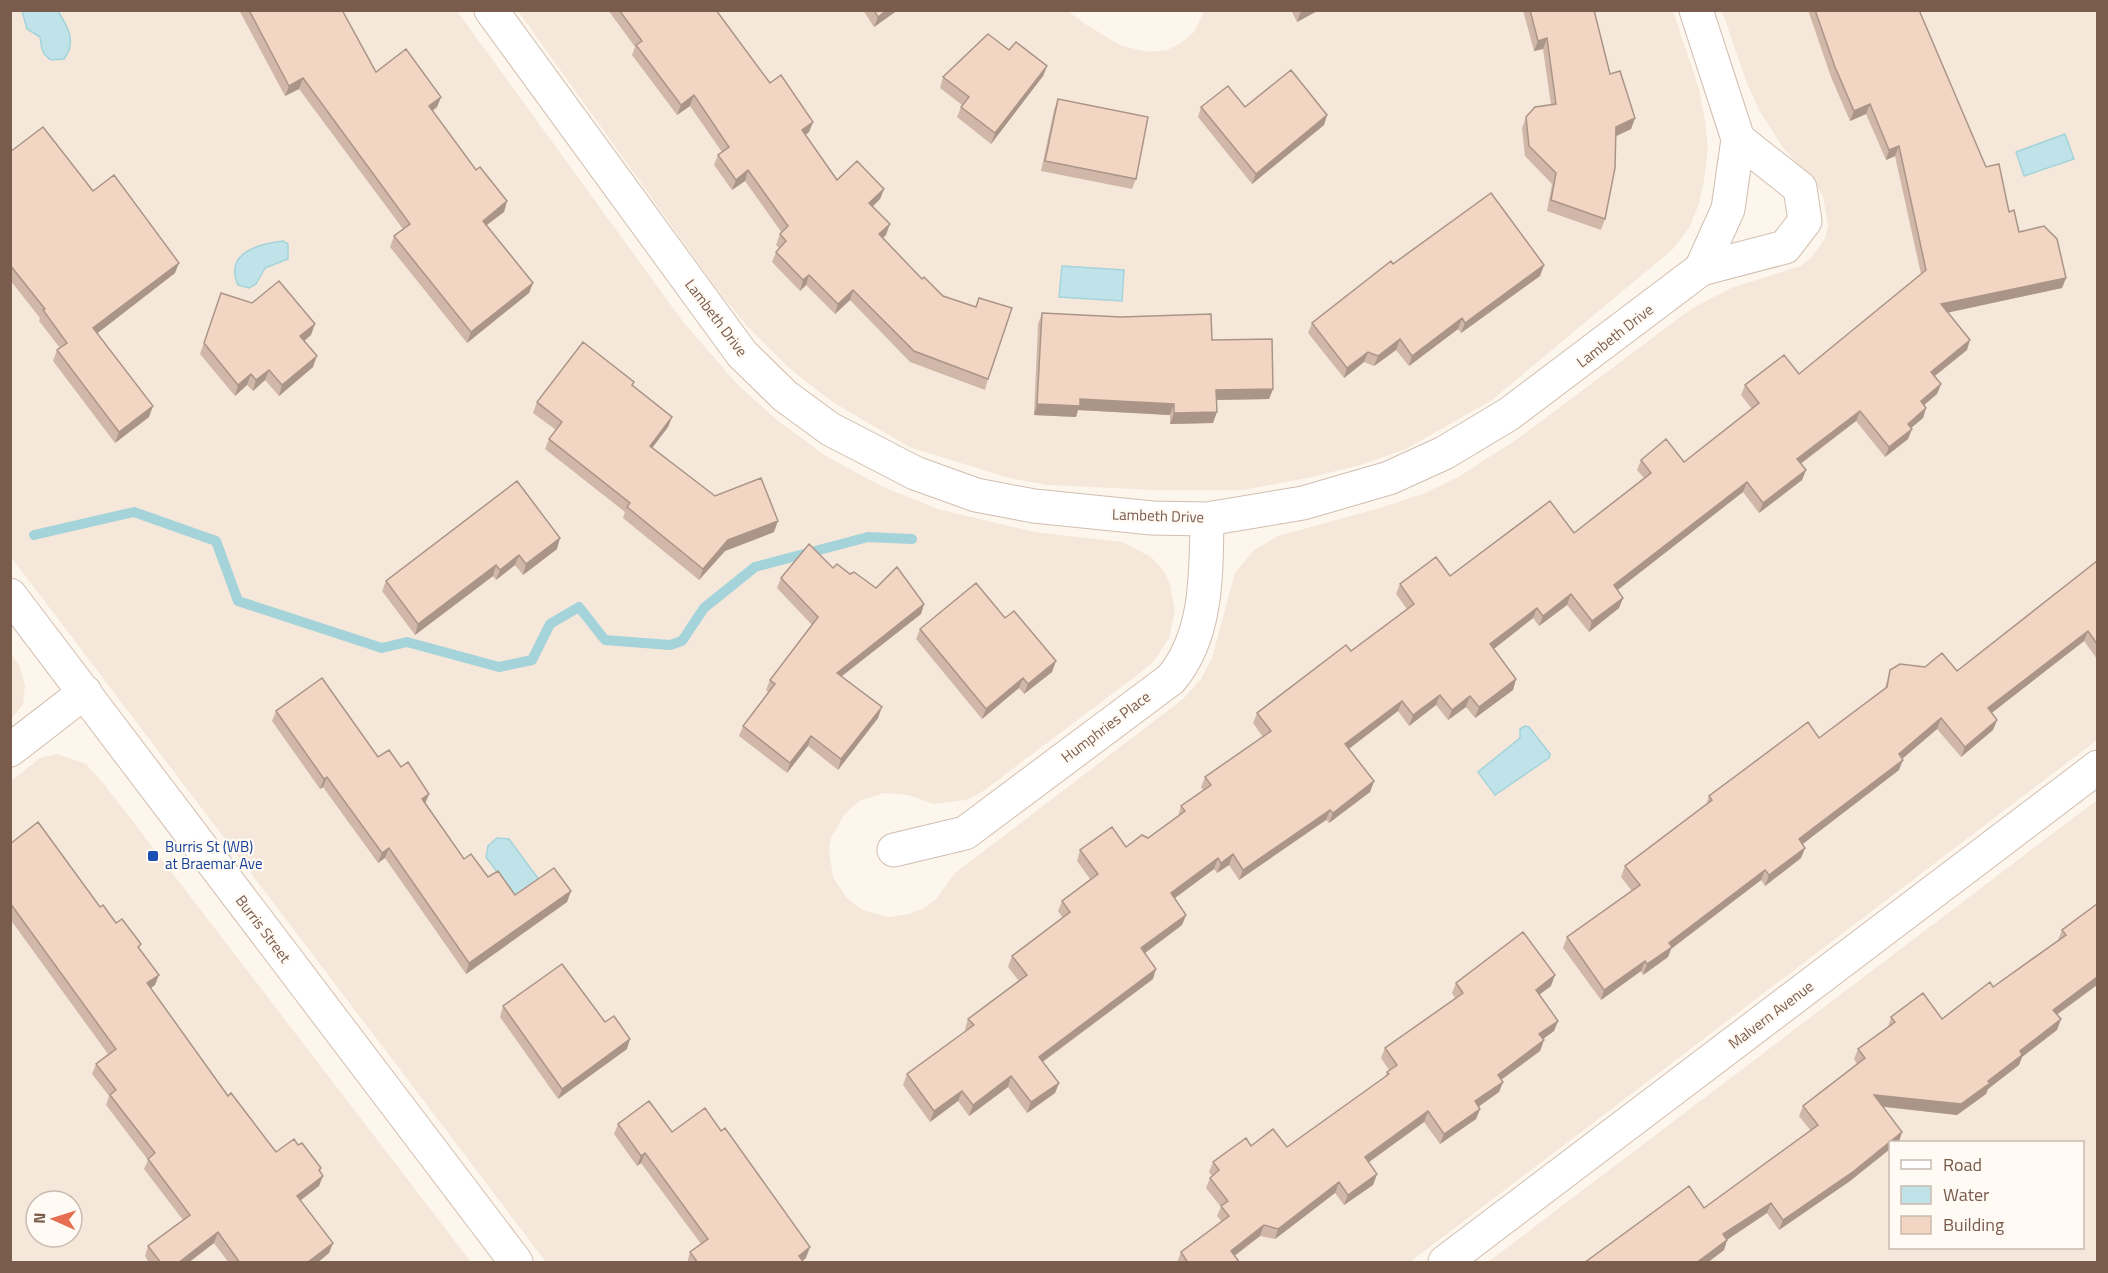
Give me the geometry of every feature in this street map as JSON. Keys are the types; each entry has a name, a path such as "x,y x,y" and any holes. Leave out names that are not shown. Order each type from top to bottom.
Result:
{"street":[{"name":"Lambeth Drive","path":"491,10 742,354 785,396 812,416 879,456 915,473 976,495 1034,506 1152,518 1207,519 1303,503 1346,492 1389,478 1444,453 1509,414 1701,269 1728,209 1738,139 1696,10"},
{"path":"1701,269 1785,247 1805,221 1800,188 1738,139"},
{"name":"Humphries Place","path":"894,850 965,833 1171,679 1191,649 1198,623 1206,558 1207,519"},
{"name":"Burris Street","path":"10,595 516,1263"},
{"path":"10,750 85,692"},
{"name":"Malvern Avenue","path":"1445,1263 2097,766"}],"shaded area":[{"path":"11,11 457,11 684,323 737,384 778,421 826,456 881,486 938,509 1034,532 1122,542 1151,557 1164,571 1170,584 1175,611 1169,638 1154,661 1140,673 982,792 966,800 933,804 909,795 884,793 859,801 844,815 831,838 829,850 833,877 846,897 862,910 889,917 909,914 924,908 936,899 955,873 1183,699 1201,679 1212,658 1235,573 1254,550 1278,536 1380,508 1425,493 1458,477 1519,438 1691,309 1731,288 1801,266 1811,258 1825,238 1828,226 1823,196 1815,183 1784,149 1760,112 1746,81 1722,11 2097,11 2097,740 1410,1262 546,1262 11,557"},
{"path":"518,11 1068,11 1122,46 1149,52 1167,50 1181,43 1194,32 1204,11 1673,11 1699,89 1705,120 1708,148 1704,181 1699,204 1689,228 1672,250 1492,400 1406,449 1364,464 1243,490 1154,490 1047,485 1009,478 909,447 831,401 789,368 747,326 719,292"},
{"path":"10,652 20,667 25,686 23,704 11,719"},
{"path":"57,754 86,764 104,784 471,1262 11,1262 11,781 40,758"},
{"path":"2097,800 2097,1262 1488,1262"}],"water":[{"path":"22,11 58,11 70,35 70,47 64,59 51,60 45,55 40,37 27,29"},
{"path":"2065,134 2074,159 2024,176 2016,152"},
{"path":"283,241 288,244 288,259 265,268 256,284 249,288 238,285 235,274 239,258 254,248"},
{"path":"1062,266 1124,270 1122,301 1059,297"},
{"path":"1525,726 1529,727 1550,754 1549,758 1495,795 1478,772 1520,738 1520,729"},
{"path":"497,838 509,839 540,881 516,898 486,857 488,846"}],"building":[{"path":"249,10 342,10 376,72 406,49 441,97 429,106 476,170 480,167 507,201 483,221 533,283 471,332 394,236 410,224 303,78 289,86"},
{"path":"619,10 716,10 770,83 781,75 813,122 802,130 837,180 857,161 884,189 869,203 890,224 879,234 922,279 924,277 943,296 976,307 979,298 1012,308 988,379 914,351 853,290 838,304 809,275 803,280 776,252 786,241 780,234 788,226 748,170 736,180 718,155 729,147 694,95 681,105 636,45 642,41"},
{"path":"874,10 887,10 878,17"},
{"path":"1530,10 1594,10 1610,74 1620,71 1635,118 1616,127 1615,168 1605,219 1551,200 1556,173 1529,146 1526,117 1535,107 1556,104 1547,38 1538,41"},
{"path":"1815,10 1919,10 1986,167 1999,164 2009,212 2014,210 2019,232 2044,226 2057,239 2066,278 1941,304 1970,340 1931,372 1941,384 1921,401 1926,408 1908,424 1912,429 1889,447 1860,411 1797,459 1806,470 1763,503 1747,482 1614,585 1623,598 1592,621 1571,594 1543,616 1537,608 1490,644 1516,679 1479,707 1470,696 1452,710 1440,695 1413,715 1402,701 1345,744 1374,781 1333,813 1330,810 1243,870 1233,854 1221,863 1218,858 1171,893 1186,915 1141,948 1156,969 1039,1057 1059,1083 1031,1102 1011,1076 973,1105 962,1091 934,1111 907,1074 974,1025 968,1019 1027,975 1012,956 1070,912 1062,901 1098,874 1080,850 1112,827 1126,847 1142,835 1148,838 1185,811 1181,806 1211,785 1205,777 1271,731 1257,713 1346,645 1351,651 1414,604 1400,584 1436,557 1450,576 1550,501 1574,533 1651,473 1641,460 1666,439 1684,462 1759,403 1745,385 1784,355 1799,374 1926,270 1899,146 1889,150 1870,104 1854,111 1835,67"},
{"path":"988,34 1009,50 1016,42 1047,66 995,133 961,107 969,97 943,77"},
{"path":"1291,70 1327,115 1256,174 1201,107 1228,86 1245,107"},
{"path":"1058,99 1148,117 1136,179 1045,161"},
{"path":"43,127 93,191 114,175 179,263 93,328 153,406 119,432 57,350 67,343 43,310 45,309 10,265 10,152"},
{"path":"1491,193 1544,265 1465,323 1462,318 1412,356 1400,339 1378,356 1368,352 1347,368 1312,323 1391,261 1393,264"},
{"path":"279,281 315,324 300,336 317,356 282,385 269,370 256,380 251,374 238,385 204,343 221,293 252,303"},
{"path":"1042,313 1121,317 1211,314 1212,340 1272,339 1273,389 1216,390 1217,412 1174,413 1174,404 1080,399 1080,406 1037,404"},
{"path":"583,342 634,382 632,385 672,417 650,446 715,496 761,478 778,521 728,540 703,569 627,507 630,503 549,439 562,422 537,402"},
{"path":"517,481 560,538 526,564 519,555 500,570 496,565 418,624 386,581"},
{"path":"809,544 833,568 837,564 850,574 854,572 876,588 897,567 924,604 837,673 882,707 841,759 811,736 790,763 743,726 775,684 770,680 818,617 781,578"},
{"path":"2097,561 2097,644 2088,631 1988,708 1997,720 1965,747 1941,718 1899,754 1903,760 1799,839 1805,848 1769,875 1765,870 1669,943 1672,947 1647,964 1645,961 1604,990 1567,937 1640,885 1625,866 1712,800 1709,796 1808,722 1819,738 1887,687 1890,670 1900,664 1925,667 1942,653 1957,671"},
{"path":"976,583 1005,618 1014,611 1056,661 1028,684 1023,678 986,709 920,629"},
{"path":"322,678 378,757 389,750 401,767 408,762 429,794 422,799 464,859 471,854 488,877 498,871 515,895 554,868 571,891 469,963 389,848 382,853 327,777 324,779 276,711"},
{"path":"38,822 100,907 103,905 116,923 122,919 141,944 138,947 159,975 147,983 228,1096 231,1093 276,1152 294,1139 298,1145 302,1143 321,1168 319,1170 323,1176 297,1196 333,1243 308,1263 240,1263 218,1232 178,1263 161,1263 148,1246 190,1215 148,1159 155,1153 110,1095 116,1090 96,1064 116,1049 10,903 10,844"},
{"path":"2097,904 2097,977 2053,1010 2061,1019 2020,1051 2022,1055 1988,1081 1990,1083 1961,1104 1874,1095 1902,1132 1854,1171 1783,1220 1771,1203 1723,1234 1727,1240 1696,1263 1584,1263 1689,1186 1704,1208 1818,1125 1803,1106 1865,1058 1858,1049 1895,1022 1891,1017 1923,993 1942,1019 1990,982 1993,987 2066,935 2062,930"},
{"path":"1523,932 1555,975 1536,990 1558,1021 1539,1034 1544,1040 1498,1075 1503,1082 1475,1101 1480,1109 1444,1134 1428,1111 1365,1157 1377,1174 1348,1195 1339,1182 1278,1229 1264,1225 1231,1251 1240,1263 1188,1263 1181,1252 1229,1216 1221,1206 1228,1201 1210,1178 1219,1170 1213,1162 1246,1138 1251,1146 1273,1129 1287,1147 1389,1074 1387,1072 1397,1065 1385,1048 1463,993 1456,983"},
{"path":"562,964 605,1022 614,1016 630,1039 562,1089 503,1006"},
{"path":"649,1101 672,1132 705,1108 721,1131 725,1128 810,1247 799,1256 804,1263 698,1263 690,1252 708,1239 645,1153 641,1156 618,1124"}],"waterway":[{"path":"34,535 134,512 216,541 238,601 382,648 407,642 499,667 532,660 550,624 579,607 605,640 670,645 682,641 704,608 755,567 868,537 912,539"}],"place":[{"name":"Burris St (WB) at Braemar Ave","path":"153,856"}]}
